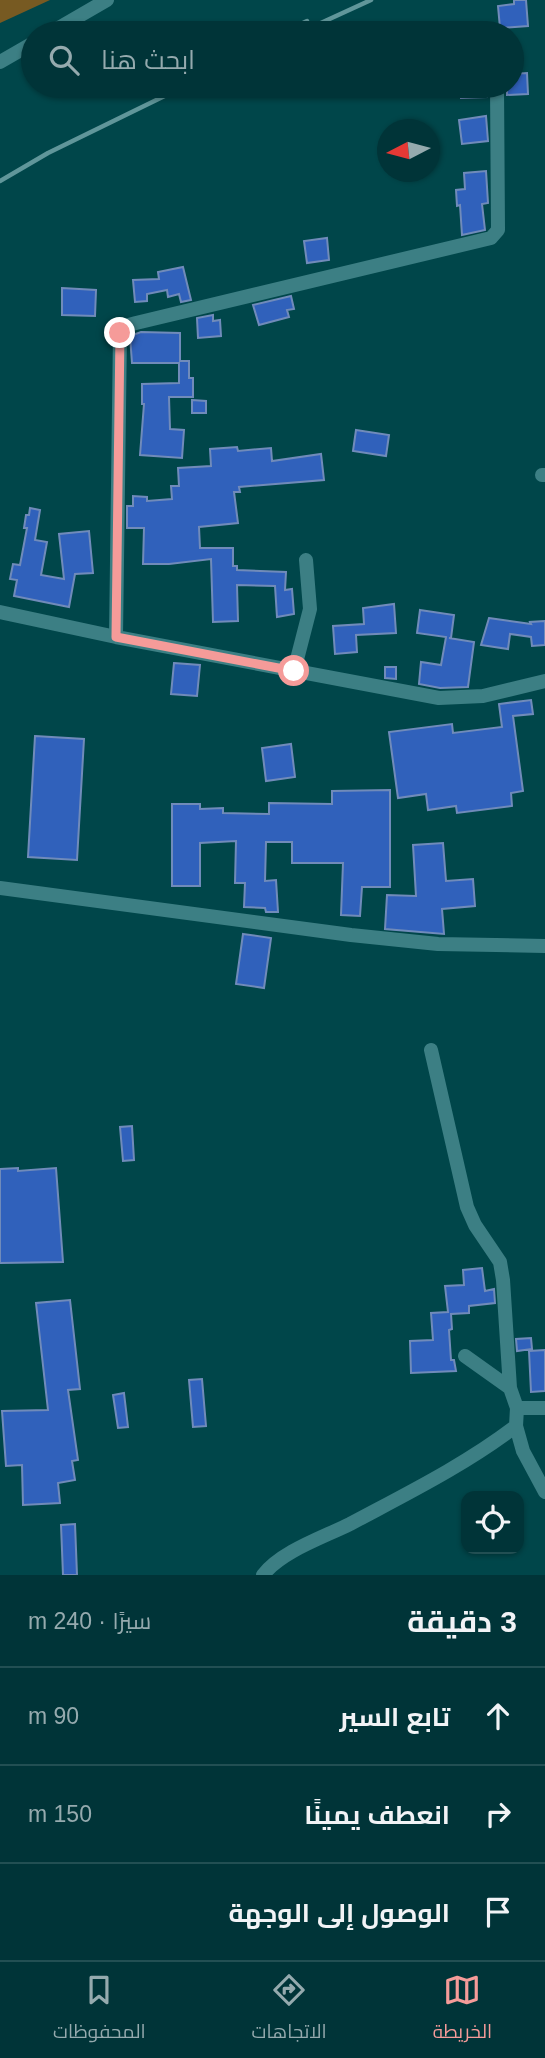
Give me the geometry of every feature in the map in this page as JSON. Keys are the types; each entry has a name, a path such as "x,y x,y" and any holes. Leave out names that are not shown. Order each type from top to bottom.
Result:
{"street":[{"path":"71,21 107,0"},
{"path":"0,62 21,50"},
{"path":"116,637 120,333 125,327 136,323 491,238 498,230 497,98"},
{"path":"294,671 310,609 306,559"},
{"path":"0,612 116,637 439,698 482,696 545,681"},
{"path":"0,888 438,944 545,946"},
{"path":"431,1050 467,1207 475,1225 499,1262 503,1280 510,1388 517,1408 516,1426 523,1451 545,1492"},
{"path":"465,1356 510,1388"},
{"path":"517,1408 545,1408"},
{"path":"263,1575 281,1557 342,1528 482,1452 516,1426"}],"shaded area":[{"path":"0,0 50,0 0,23"}],"building":[{"path":"514,0 526,0 528,26 524,26 524,21 499,21 498,6 514,4"},
{"path":"524,73 527,73 528,94 524,94"},
{"path":"486,116 488,141 462,144 459,120"},
{"path":"486,171 488,203 482,204 485,230 462,235 456,190 465,189 464,173"},
{"path":"327,238 329,260 307,263 304,241"},
{"path":"183,267 191,300 181,302 179,294 168,297 167,290 147,294 147,301 135,302 133,280 159,279 158,272"},
{"path":"62,288 96,290 95,316 62,315"},
{"path":"291,296 294,309 287,310 289,317 259,325 253,305"},
{"path":"213,315 213,321 220,320 221,336 198,338 197,318"},
{"path":"141,332 180,333 180,361 189,361 189,378 193,378 193,397 169,397 170,429 184,430 182,458 140,455 144,404 142,384 179,383 179,363 132,363 130,336"},
{"path":"192,400 206,401 206,413 192,413"},
{"path":"356,430 389,435 386,456 353,451"},
{"path":"237,447 238,451 271,448 272,461 321,454 324,480 239,487 240,492 234,492 238,523 199,527 200,548 233,548 233,566 237,566 237,570 286,572 285,590 292,589 294,614 277,617 275,586 237,585 238,621 213,622 211,559 143,564 144,528 127,528 127,506 133,506 133,496 147,497 147,501 172,499 171,486 179,486 178,468 211,466 210,449"},
{"path":"30,508 40,510 35,540 47,542 41,575 64,579 59,534 89,531 93,573 75,574 69,607 14,596 17,580 10,579 13,564 20,565 27,528 24,528 26,515 29,515"},
{"path":"394,604 396,633 356,635 357,652 335,654 333,626 364,624 363,608"},
{"path":"420,610 454,615 449,638 474,642 468,687 440,688 419,684 421,662 441,665 446,637 417,633"},
{"path":"489,618 531,624 530,622 545,621 545,645 532,646 531,637 510,634 508,649 481,645"},
{"path":"174,663 200,665 197,696 171,694"},
{"path":"385,667 396,667 396,679 385,678"},
{"path":"531,700 533,714 513,716 523,791 511,793 512,806 457,813 456,806 428,810 426,794 398,798 389,732 452,724 453,733 502,727 499,704"},
{"path":"35,736 84,739 77,860 28,857"},
{"path":"291,744 295,777 266,781 262,748"},
{"path":"390,790 390,887 362,887 360,916 341,915 343,863 292,863 292,842 266,842 265,881 276,880 278,912 244,907 245,883 235,883 236,841 200,843 200,886 172,886 172,804 200,804 200,809 223,808 223,813 269,814 269,803 332,804 332,791"},
{"path":"443,843 446,881 473,879 475,906 442,909 444,934 385,929 387,895 416,896 413,845"},
{"path":"243,934 271,938 264,988 236,984"},
{"path":"132,1126 134,1160 123,1161 120,1127"},
{"path":"18,1168 18,1171 56,1168 63,1262 0,1263 0,1169"},
{"path":"482,1268 485,1291 494,1289 495,1303 469,1306 469,1313 451,1314 451,1360 454,1360 456,1371 411,1373 410,1341 433,1340 431,1313 448,1312 445,1286 464,1285 463,1270"},
{"path":"70,1300 80,1389 68,1390 78,1460 72,1461 75,1480 58,1483 60,1503 23,1505 22,1465 6,1466 2,1411 48,1410 36,1303"},
{"path":"531,1338 532,1349 517,1351 516,1339"},
{"path":"545,1350 545,1391 531,1392 529,1351"},
{"path":"202,1379 206,1426 193,1427 189,1380"},
{"path":"124,1393 128,1427 118,1428 113,1395"},
{"path":"75,1524 77,1575 63,1575 61,1525"}],"railway":[{"path":"325,21 371,0"},
{"path":"0,181 48,153 160,98"}],"route":[{"path":"120,333 116,637 294,671"}]}
